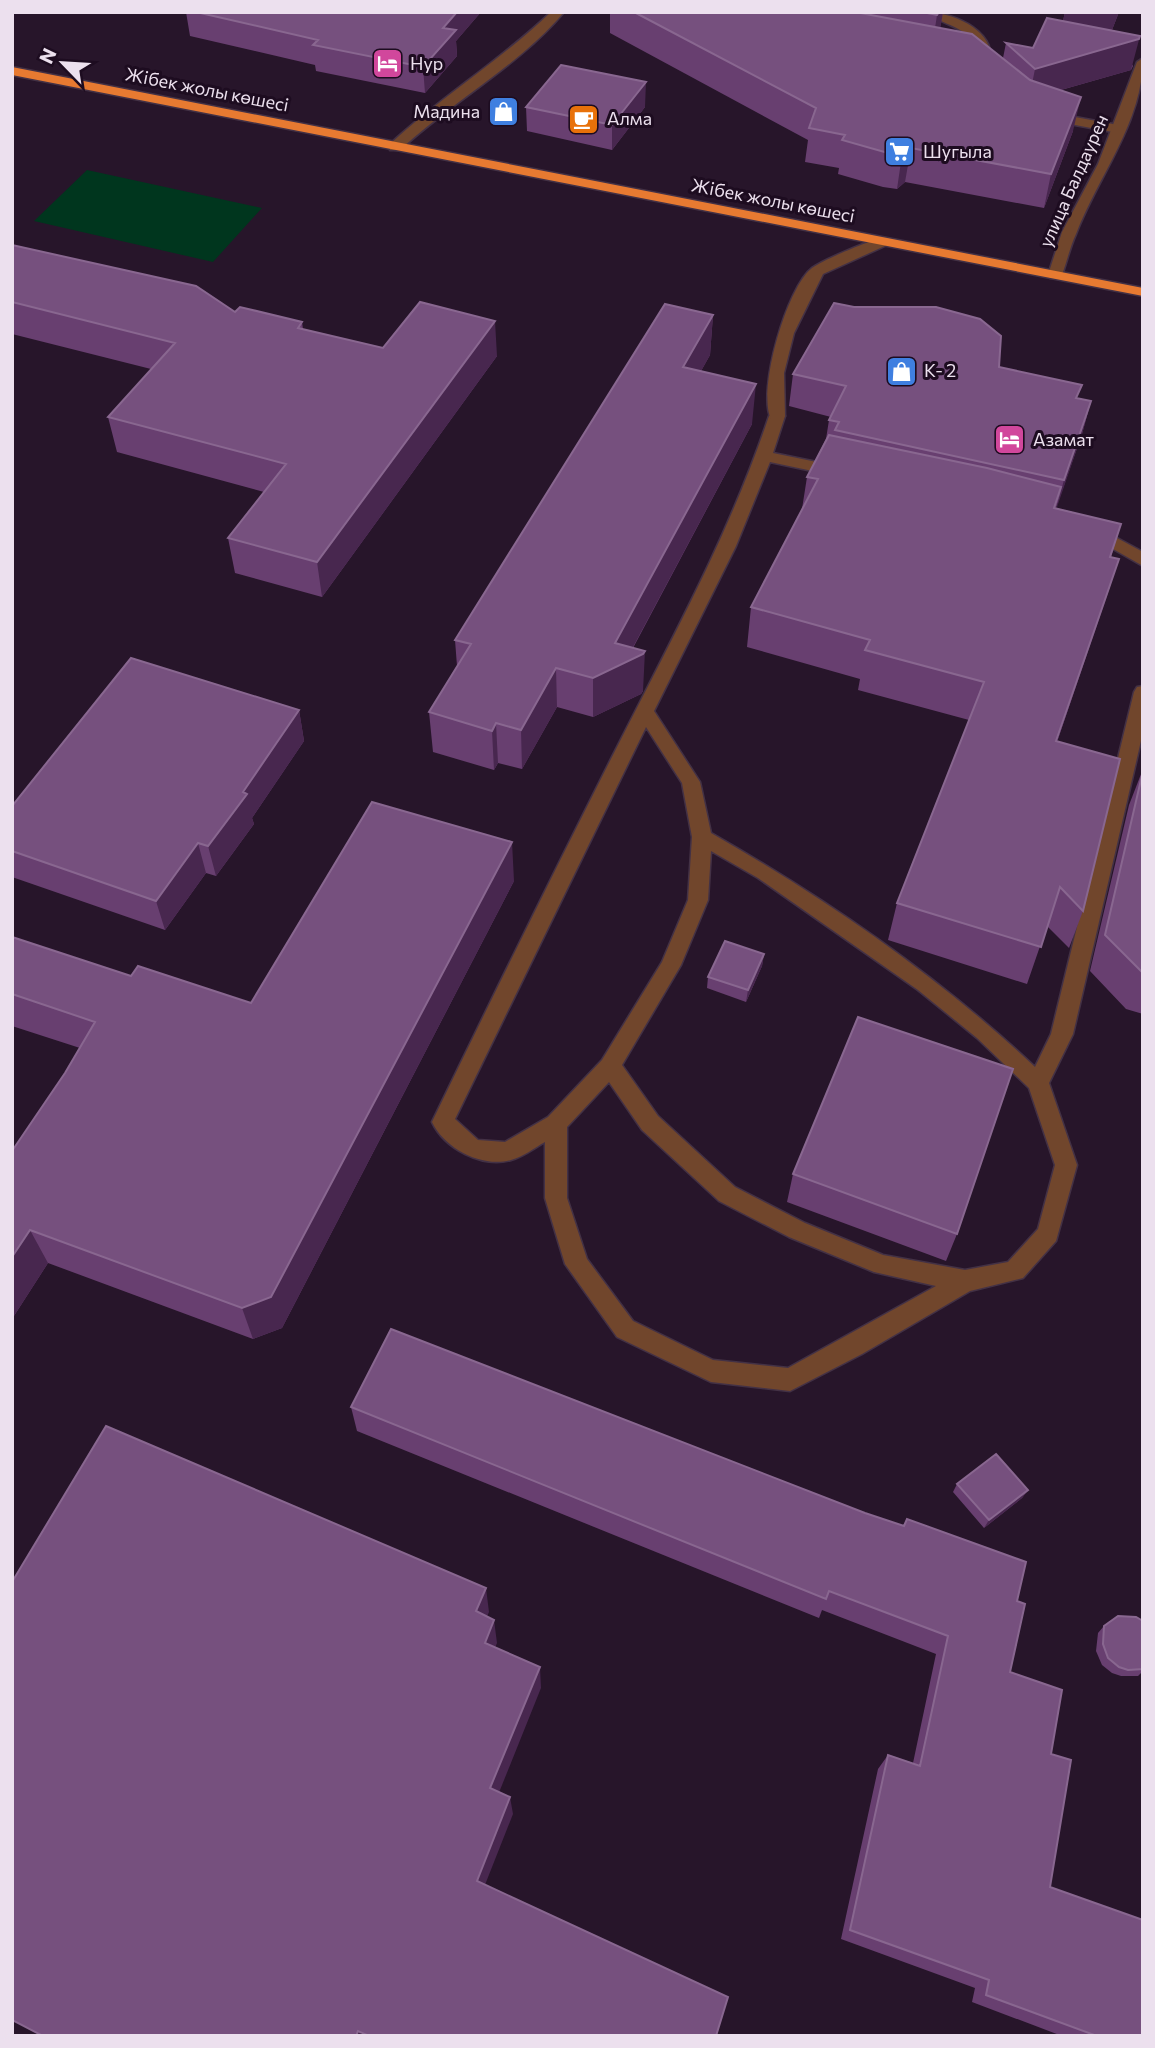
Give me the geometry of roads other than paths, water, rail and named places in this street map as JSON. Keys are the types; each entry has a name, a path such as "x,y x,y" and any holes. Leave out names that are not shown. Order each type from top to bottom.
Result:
{"highway":[{"name":"Жібек жолы көшесі","path":"12,71 1143,292"}],"street":[{"path":"395,147 421,121 531,40 558,12"},
{"path":"931,12 948,17 979,37 985,57 982,69"},
{"name":"улица Балдаурен","path":"1055,275 1069,232 1105,164 1118,129 1138,94 1143,62"},
{"path":"1031,109 1043,114 1118,129"},
{"path":"645,711 691,782 702,837 698,900 671,965 610,1066 556,1124 508,1152 473,1149 443,1122 760,475 777,416 776,373 786,333 817,271 882,242"},
{"path":"765,456 858,476"},
{"path":"1071,524 1097,531 1143,560"},
{"path":"1038,1083 1062,1034 1143,692"},
{"path":"556,1124 556,1198 577,1264 625,1329 711,1371 790,1380 965,1281 1015,1271 1048,1234 1066,1165 1038,1083 984,1031 925,984 765,873 702,837"},
{"path":"610,1066 650,1123 727,1194 797,1230 882,1265 965,1281"}],"place":[{"name":"Нур","path":"387,64"},
{"name":"Мадина","path":"503,112"},
{"name":"Алма","path":"584,119"},
{"name":"Шугыла","path":"900,152"},
{"name":"К- 2","path":"901,371"},
{"name":"Азамат","path":"1010,440"}]}
